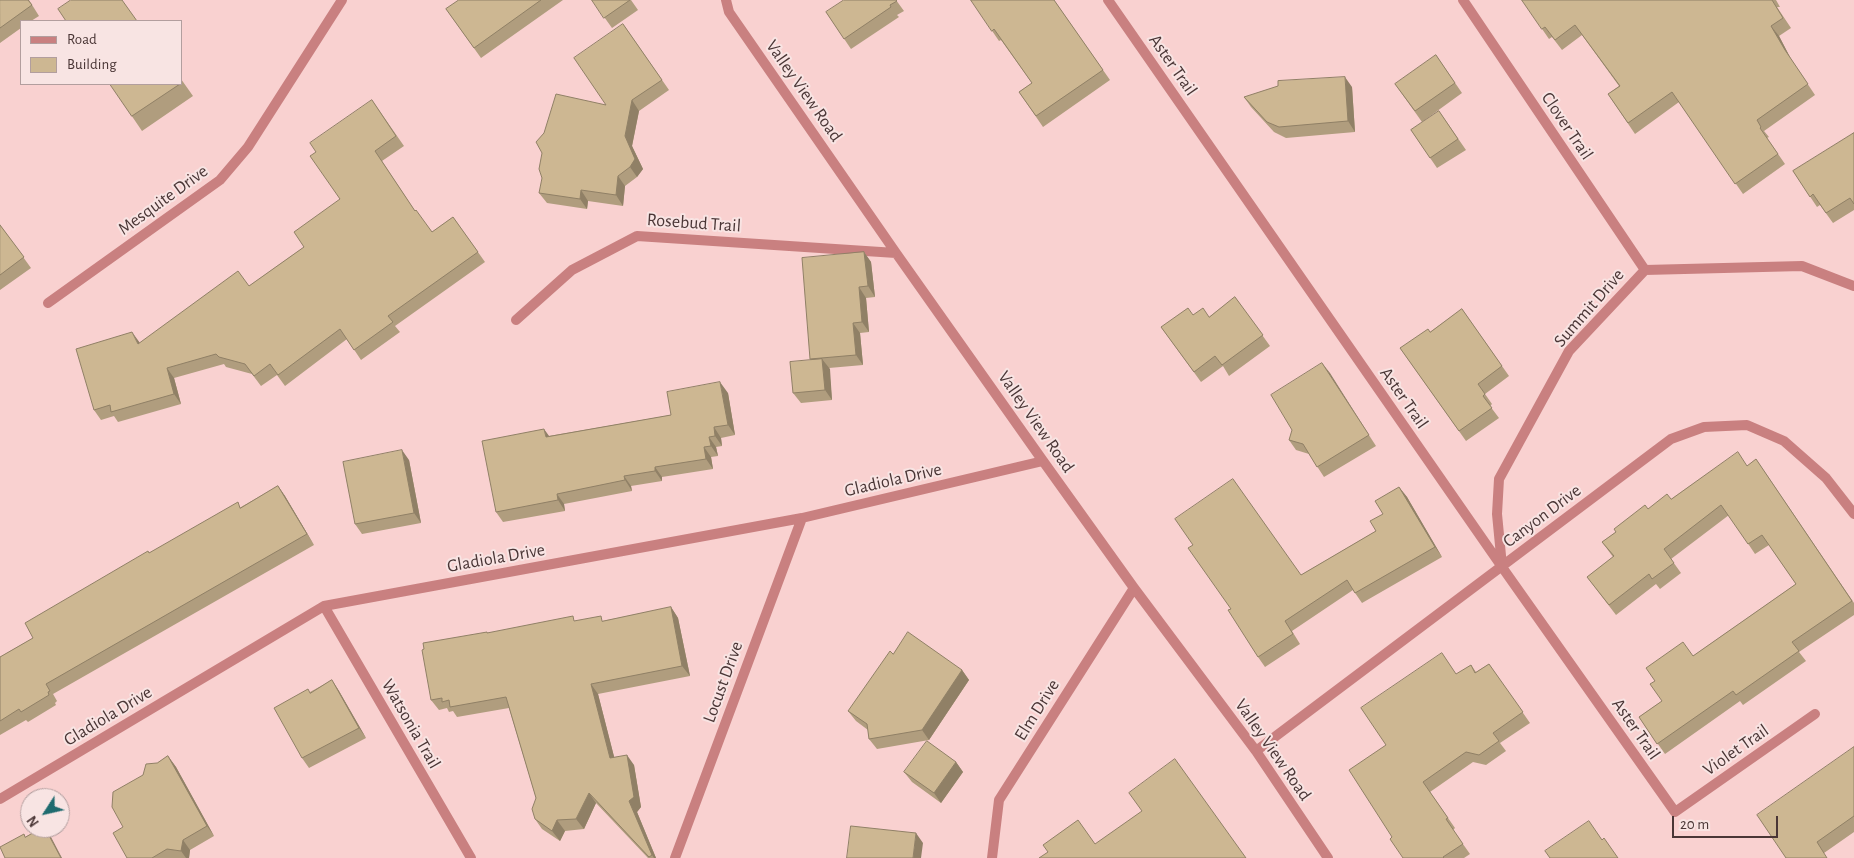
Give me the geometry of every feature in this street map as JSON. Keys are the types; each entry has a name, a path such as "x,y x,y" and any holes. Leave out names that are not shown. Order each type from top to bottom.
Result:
{"street":[{"name":"Mesquite Drive","path":"48,303 220,180 248,147 342,0"},
{"name":"Valley View Road","path":"726,0 729,12 896,253 1134,588 1256,751 1328,858"},
{"name":"Aster Trail","path":"1108,0 1502,567 1675,812"},
{"name":"Clover Trail","path":"1463,0 1645,270"},
{"name":"Rosebud Trail","path":"516,320 572,270 637,236 896,253"},
{"name":"Summit Drive","path":"1502,567 1497,514 1499,480 1569,351 1645,270 1802,266 1854,286"},
{"name":"Canyon Drive","path":"1256,751 1671,439 1704,427 1748,425 1784,441 1826,478 1854,514"},
{"name":"Gladiola Drive","path":"0,799 324,606 802,518 1043,460"},
{"name":"Locust Drive","path":"675,858 802,518"},
{"name":"Elm Drive","path":"992,858 999,800 1134,588"},
{"name":"Watsonia Trail","path":"324,606 471,858"},
{"name":"Violet Trail","path":"1675,812 1815,714"}],"building":[{"path":"0,0 28,0 32,5 0,28"},
{"path":"71,0 122,0 136,20 65,20 58,9"},
{"path":"459,0 541,0 474,48 446,9"},
{"path":"592,0 630,0 604,18"},
{"path":"844,0 897,1 844,39 826,12"},
{"path":"971,0 1054,0 1103,70 1036,116 1019,92 1032,83"},
{"path":"1522,0 1772,0 1783,18 1771,26 1808,84 1757,120 1760,128 1778,154 1735,184 1672,92 1628,123 1608,94 1620,86 1575,25 1555,40 1545,27 1542,29"},
{"path":"623,24 662,80 632,100 625,136 635,159 630,167 618,176 616,195 581,190 580,199 539,193 542,178 539,169 542,153 536,142 544,133 556,94 606,105 574,58"},
{"path":"1436,55 1455,83 1415,111 1395,84"},
{"path":"1345,77 1348,121 1279,127 1267,122 1244,97 1278,86 1278,81"},
{"path":"111,85 178,85 132,116"},
{"path":"372,100 396,136 375,151 415,211 432,232 453,217 478,252 388,316 393,322 354,350 340,329 278,375 270,364 254,376 245,364 219,357 216,354 167,368 174,394 111,412 110,405 94,410 76,349 132,332 138,344 238,271 249,286 304,247 294,232 340,199 310,156 316,152 310,143"},
{"path":"1439,111 1458,139 1430,158 1411,130"},
{"path":"1854,133 1854,204 1850,198 1826,213 1813,194 1810,197 1793,171"},
{"path":"0,225 24,257 0,275"},
{"path":"864,252 868,286 859,287 862,322 853,323 856,355 810,359 802,258"},
{"path":"1235,297 1263,335 1222,365 1215,356 1194,372 1161,327 1188,308 1193,315 1203,308 1209,317"},
{"path":"1462,309 1502,366 1478,384 1485,394 1483,396 1492,408 1459,431 1400,348 1428,329 1430,332"},
{"path":"822,359 825,390 793,393 790,362"},
{"path":"1322,363 1369,435 1317,467 1303,444 1289,440 1292,430 1271,395"},
{"path":"720,382 728,425 714,427 715,436 709,437 711,446 704,447 706,459 655,467 655,471 624,476 625,480 557,494 558,500 496,512 482,441 544,429 546,437 671,415 667,392"},
{"path":"402,450 414,513 355,524 343,462"},
{"path":"1738,452 1747,466 1756,459 1852,601 1792,642 1799,651 1736,695 1733,691 1657,744 1639,717 1662,701 1650,684 1655,681 1646,668 1683,642 1693,656 1796,584 1762,535 1748,544 1721,505 1664,549 1674,563 1652,579 1649,574 1609,605 1587,577 1614,556 1602,542 1616,532 1614,529 1645,505 1648,509 1667,494 1671,499"},
{"path":"1233,479 1301,575 1376,531 1370,521 1383,514 1375,501 1399,487 1435,547 1355,593 1347,580 1285,621 1293,634 1258,657 1228,610 1231,609 1188,548 1193,545 1175,519"},
{"path":"278,486 307,534 46,684 50,691 48,692 49,695 21,712 19,709 0,721 0,657 33,638 25,623 148,551 149,553 238,502 240,508"},
{"path":"671,607 682,666 591,684 610,758 627,755 634,797 629,801 652,855 649,857 589,793 576,819 557,820 552,831 535,819 532,809 536,798 506,697 450,707 449,700 442,702 442,698 431,700 422,650 424,649 423,643 573,616 574,621 601,616 602,621"},
{"path":"908,632 962,670 922,730 869,739 867,724 848,711 890,651 893,654"},
{"path":"1442,653 1456,674 1471,665 1475,673 1489,664 1523,712 1493,733 1499,741 1479,755 1466,752 1423,782 1463,844 1444,858 1403,858 1390,839 1392,837 1349,770 1386,745 1361,708"},
{"path":"332,680 359,728 302,758 274,708 308,689 310,693"},
{"path":"927,741 956,762 934,793 904,772"},
{"path":"1854,747 1854,816 1817,842 1827,858 1786,858 1757,815"},
{"path":"168,756 207,826 183,840 181,851 167,849 152,858 127,858 113,833 123,827 112,807 113,792 143,775 146,764 157,763"},
{"path":"1175,759 1246,858 1039,858 1048,852 1043,845 1078,820 1095,844 1142,811 1129,793"},
{"path":"1589,821 1618,858 1550,858 1545,851"},
{"path":"851,826 916,833 913,858 847,858"},
{"path":"20,836 20,838 50,838 61,858 5,858 0,847"}]}
